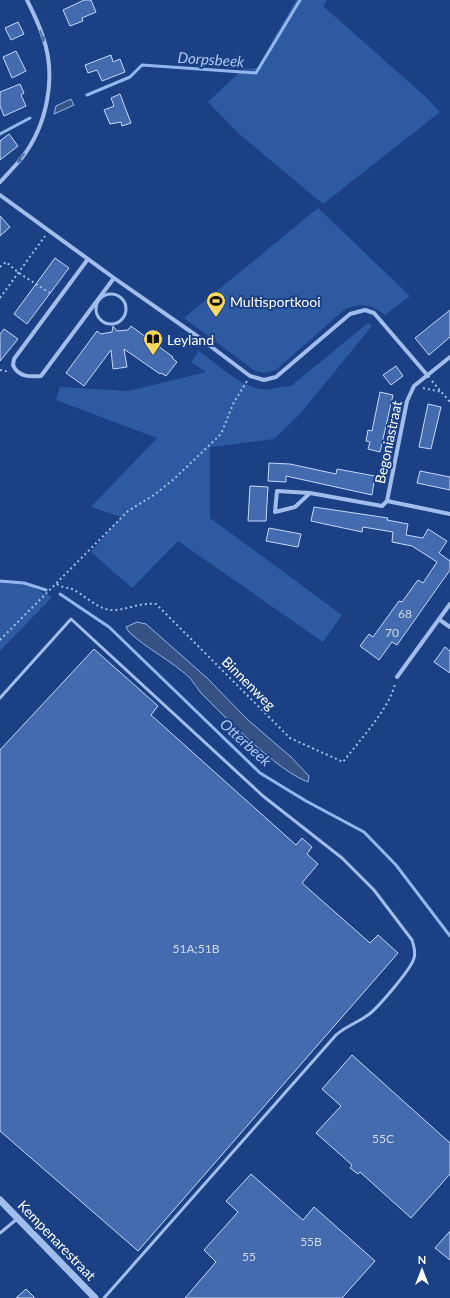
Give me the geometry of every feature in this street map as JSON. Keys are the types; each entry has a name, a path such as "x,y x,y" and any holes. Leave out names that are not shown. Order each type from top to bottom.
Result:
{"street":[{"path":"0,182 21,159 33,139 48,96 50,79 47,54 43,37 27,0"},
{"path":"0,195 197,336 250,376 264,380 276,377 350,314 365,310 374,313 428,376"},
{"path":"88,259 14,360 13,365 15,370 25,376 41,376 114,278"},
{"name":"Begoniastraat","path":"310,493 295,507 275,512 277,491 310,493 382,506 387,501 407,401 414,386 450,357"},
{"name":"Begoniastraat","path":"387,501 450,514"},
{"path":"397,677 440,620 450,604"},
{"path":"440,620 450,627"},
{"name":"Kempenarestraat","path":"0,1200 95,1298"}],"lane":[{"path":"111,294 118,296 124,301 126,308 125,315 120,321 114,324 106,323 100,320 96,314 96,306 99,299 104,295 111,294"},
{"path":"0,698 70,619 263,796 342,858 374,890 412,940 415,950 414,959 410,968 370,1014 345,1028 336,1035 104,1298"},
{"path":"0,1233 18,1219"}],"path":[{"path":"0,298 49,230"},
{"path":"0,267 6,262 18,273 59,299"},
{"path":"0,640 128,511 154,495 174,479 221,434 234,402 250,376"},
{"path":"428,376 450,402"},
{"path":"414,386 442,392"},
{"name":"Binnenweg","path":"57,584 72,590 104,608 111,610 149,603 156,604 290,738 342,762 374,722 394,691 397,677"}],"shaded area":[{"path":"296,0 327,0 323,6 427,98 440,112 323,204 238,133 208,102 243,69 257,68"},
{"path":"71,99 74,105 54,114 56,106"},
{"path":"318,208 410,296 385,315 375,309 362,305 345,309 276,370 265,373 255,371 184,318"},
{"path":"368,323 372,326 299,415 274,439 210,447 210,518 342,615 323,642 178,541 132,588 91,552 121,517 91,507 157,438 56,400 60,387 129,391 206,372 191,362 199,351 236,379 252,387 267,389 291,386"},
{"path":"0,581 24,583 52,597 0,651"},
{"path":"137,622 146,624 207,678 248,720 291,757 309,776 308,782 295,776 266,755 201,693 190,678 129,632 126,627"}],"building":[{"path":"84,0 91,0 96,12 82,18 83,21 70,26 63,10"},
{"path":"18,22 24,34 11,40 5,28"},
{"path":"16,51 26,71 12,78 3,57"},
{"path":"111,55 113,62 120,59 125,72 102,81 97,70 88,73 85,65"},
{"path":"20,84 24,93 21,95 26,106 4,116 0,106 0,92"},
{"path":"120,94 131,123 122,126 121,122 110,124 104,110 114,106 111,98"},
{"path":"9,134 18,146 0,160 0,141"},
{"path":"0,216 10,227 0,236"},
{"path":"55,258 69,268 27,324 14,314"},
{"path":"450,310 450,337 429,355 415,338"},
{"name":"Leyland","path":"113,326 117,331 128,330 131,326 173,357 172,358 177,362 166,376 161,373 160,374 124,349 127,367 113,369 111,350 84,386 66,373 97,331 101,334 112,332"},
{"path":"4,329 18,339 0,361 0,334"},
{"path":"396,366 403,376 391,385 383,375"},
{"path":"380,392 393,395 380,452 368,449 370,442 366,441 368,430 372,431"},
{"path":"428,404 441,407 431,449 419,447"},
{"path":"269,463 290,464 336,474 337,469 375,476 372,495 286,476 286,482 268,481"},
{"path":"420,471 450,477 450,490 417,483"},
{"path":"250,486 268,487 266,521 248,521"},
{"path":"314,507 388,518 387,520 408,524 406,535 423,538 428,529 447,541 439,553 450,561 450,570 397,645 392,642 379,660 360,646 369,634 373,637 399,601 402,602 418,580 423,583 437,562 412,546 392,542 393,532 363,527 362,532 311,521"},
{"path":"269,528 301,534 298,547 266,541"},
{"path":"445,647 450,651 450,673 434,662"},
{"path":"94,649 158,706 151,715 296,845 302,838 312,847 307,854 318,864 302,883 370,943 378,935 398,953 138,1251 0,1131 0,750"},
{"path":"352,1055 450,1143 450,1174 411,1218 360,1172 358,1174 350,1168 352,1165 316,1133 341,1106 322,1089"},
{"path":"251,1174 303,1220 314,1207 375,1261 342,1298 185,1298 216,1262 204,1250 238,1212 226,1201"},
{"path":"450,1231 450,1260 435,1248"},
{"path":"26,1289 35,1298 16,1298"}],"waterway":[{"name":"Dorpsbeek","path":"87,95 130,77 142,65 256,73 300,0"},
{"name":"Dorpsbeek","path":"0,134 30,118"},
{"name":"Otterbeek","path":"0,581 24,583 46,590"},
{"name":"Otterbeek","path":"60,594 109,627 260,773 306,801 364,832 396,865 450,936"}],"place":[{"name":"Multisportkooi","path":"216,318"},
{"name":"Leyland","path":"153,356"}]}
